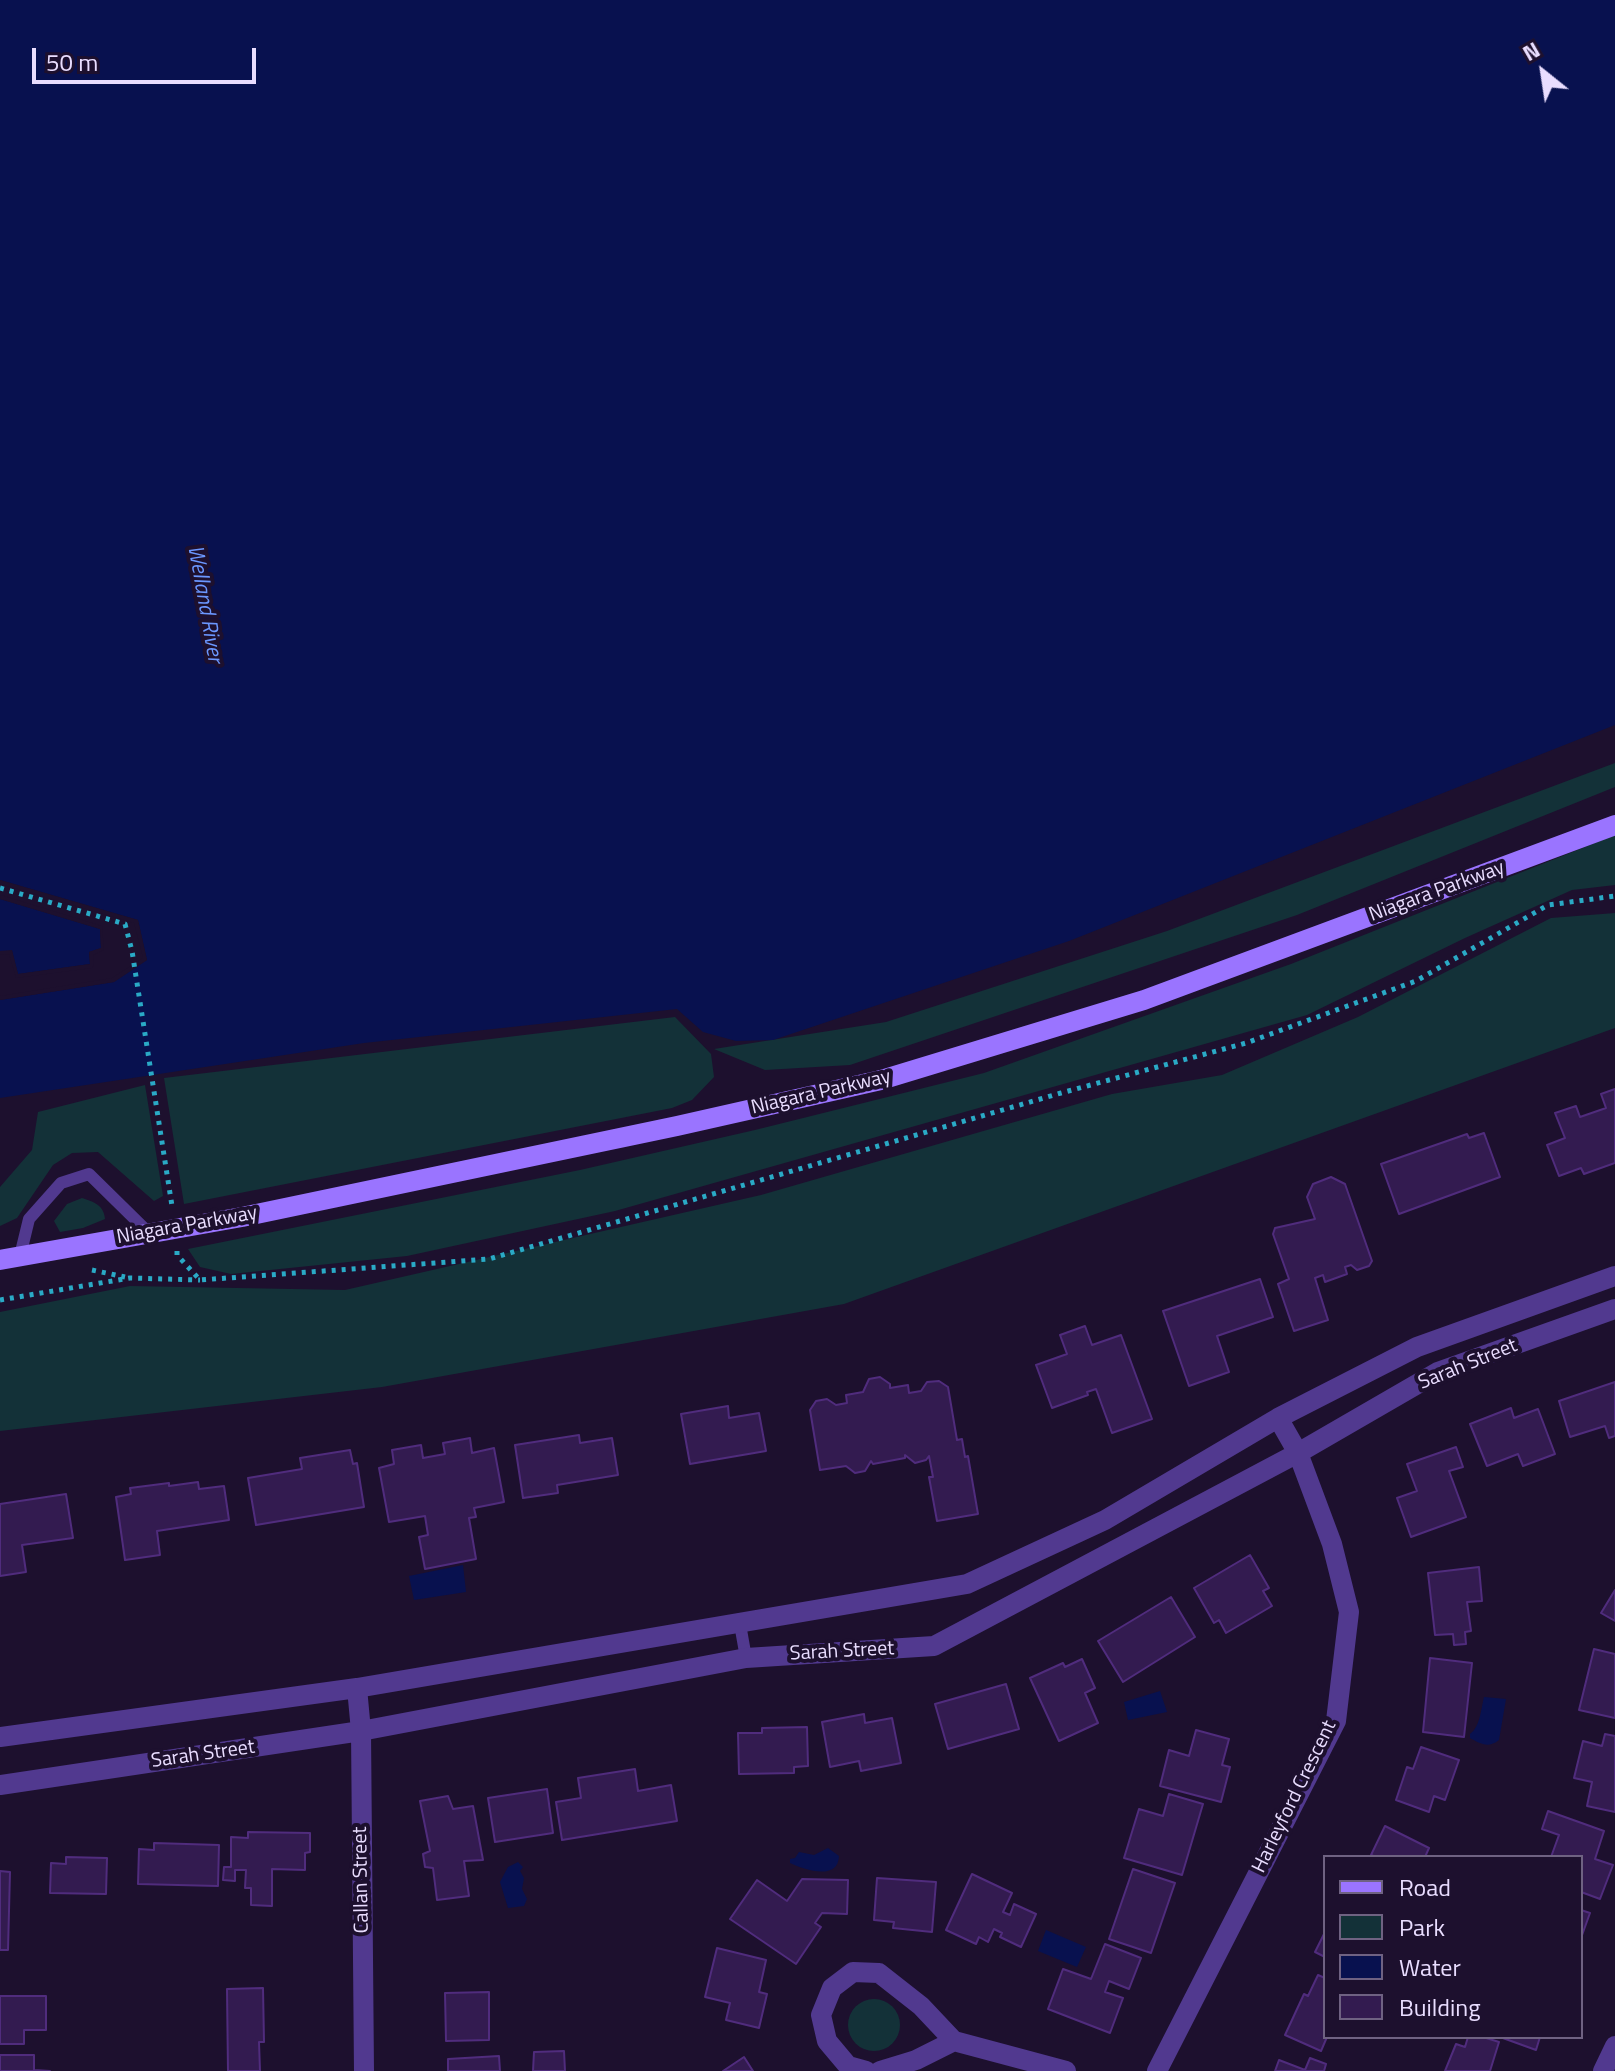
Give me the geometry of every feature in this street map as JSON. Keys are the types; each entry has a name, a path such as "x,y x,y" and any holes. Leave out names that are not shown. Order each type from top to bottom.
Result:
{"main road":[{"name":"Niagara Parkway","path":"10,1258 242,1217 646,1133 881,1080 1144,1000 1615,825"}],"street":[{"name":"Sarah Street","path":"0,1737 357,1688 967,1584 1105,1520 1278,1418 1417,1347 1615,1276"},
{"name":"Sarah Street","path":"0,1785 361,1731 746,1658 934,1646 1298,1453 1438,1372 1615,1309"},
{"name":"Harleyford Crescent","path":"1157,2071 1336,1721 1349,1612 1332,1544 1298,1453 1278,1418"},
{"name":"Callan Street","path":"357,1688 361,1731 364,2071"},
{"path":"866,2071 848,2066 827,2041 821,2015 832,1988 853,1972 879,1973 921,2006 954,2041 1066,2071"},
{"path":"880,2071 916,2060 954,2041"},
{"path":"1603,2071 1615,2046"}],"lane":[{"path":"10,1258 29,1219 61,1183 89,1174 149,1233"},
{"path":"740,1624 746,1658"}],"path":[{"path":"0,888 125,924 153,1082 177,1255 200,1280"},
{"path":"0,1300 130,1278 200,1280 489,1259 1046,1097 1246,1043 1416,981 1548,905 1615,896"}],"green space":[{"path":"1615,763 1615,787 1297,915 850,1065 765,1070 714,1049 886,1022 1167,931"},
{"path":"1615,835 1615,885 1572,890 1307,1015 615,1211 407,1256 231,1274 200,1267 188,1249 580,1170 984,1073 1291,964"},
{"path":"1615,913 1615,1028 844,1304 382,1387 0,1431 0,1312 130,1286 345,1290 761,1195 1112,1094 1222,1075 1358,1017 1551,918"},
{"path":"675,1017 711,1054 714,1077 692,1100 672,1108 184,1204 164,1078"},
{"path":"145,1085 163,1196 154,1201 98,1152 72,1153 53,1165 17,1218 0,1226 0,1187 32,1150 38,1112"},
{"path":"82,1198 100,1207 105,1219 83,1228 60,1232 54,1221 67,1204"},
{"path":"874,1999 892,2007 900,2025 892,2043 874,2051 856,2043 848,2025 856,2007"}],"water":[{"name":"Welland River","path":"0,0 1615,0 1615,725 1069,941 773,1040 736,1041 703,1032 677,1009 364,1043 0,1098 0,1000 114,982 147,960 138,920 0,880"},
{"path":"0,899 100,929 101,948 89,952 90,964 18,974 12,951 0,951"},
{"path":"463,1565 466,1592 414,1600 409,1576"},
{"path":"1160,1691 1167,1712 1128,1720 1124,1702"},
{"path":"1484,1697 1506,1699 1499,1740 1487,1745 1470,1738 1478,1722"},
{"path":"828,1848 839,1856 833,1869 819,1872 790,1863 790,1859 799,1852 814,1855"},
{"path":"518,1862 523,1867 520,1871 524,1878 522,1889 527,1899 524,1906 508,1908 500,1882 508,1867"},
{"path":"1046,1930 1086,1947 1077,1967 1038,1951"}],"pier":[{"path":"0,880 138,920 147,960 114,982 0,1000 0,996 112,978 143,958 134,923 0,884"},
{"path":"1,895 102,926 104,950 93,955 92,968 16,978 9,954 0,955 0,951 12,950 18,974 90,964 89,952 101,948 100,929 0,899"}],"building":[{"path":"1615,1089 1615,1163 1584,1174 1581,1168 1559,1176 1547,1145 1565,1138 1555,1113 1576,1106 1580,1117 1606,1108 1601,1094"},
{"path":"1484,1133 1500,1177 1399,1214 1381,1164 1467,1134 1469,1138"},
{"path":"1331,1177 1345,1184 1372,1261 1369,1266 1357,1270 1351,1265 1345,1267 1347,1274 1325,1282 1323,1275 1315,1278 1328,1320 1294,1331 1278,1284 1289,1279 1273,1234 1275,1228 1315,1219 1307,1197 1313,1184"},
{"path":"1260,1279 1273,1317 1217,1336 1229,1372 1189,1386 1163,1311"},
{"path":"1085,1326 1092,1345 1121,1335 1152,1419 1112,1433 1096,1389 1052,1408 1036,1365 1067,1354 1060,1335"},
{"path":"880,1377 890,1384 890,1388 908,1385 909,1393 921,1391 927,1382 939,1381 948,1387 957,1440 962,1439 965,1457 968,1456 978,1514 937,1521 929,1477 933,1477 929,1456 915,1463 905,1455 905,1458 873,1464 871,1461 865,1471 855,1473 846,1466 820,1470 810,1410 816,1401 827,1399 836,1405 847,1403 846,1395 863,1392 869,1379"},
{"path":"1615,1382 1615,1436 1609,1438 1605,1426 1570,1437 1559,1401"},
{"path":"728,1406 729,1418 759,1413 766,1451 690,1464 681,1414"},
{"path":"1511,1408 1514,1418 1538,1409 1555,1454 1523,1466 1518,1454 1487,1466 1470,1424"},
{"path":"579,1435 580,1443 612,1438 618,1475 557,1485 558,1493 523,1498 515,1445"},
{"path":"470,1438 472,1453 494,1448 504,1502 474,1508 476,1517 469,1518 476,1559 425,1569 419,1537 428,1535 425,1516 389,1522 379,1468 394,1464 392,1450 421,1445 423,1458 445,1454 443,1443"},
{"path":"1456,1447 1463,1467 1449,1471 1466,1517 1411,1537 1397,1498 1417,1491 1407,1464"},
{"path":"350,1450 353,1464 357,1463 364,1507 256,1525 248,1478 302,1469 300,1458"},
{"path":"198,1482 199,1489 224,1486 229,1520 157,1531 160,1555 125,1560 116,1497 131,1494 130,1488"},
{"path":"66,1494 73,1538 22,1545 26,1572 0,1576 0,1504"},
{"path":"1250,1555 1269,1588 1263,1591 1272,1606 1226,1633 1219,1620 1214,1623 1194,1588"},
{"path":"1479,1567 1482,1601 1467,1602 1471,1631 1465,1632 1466,1644 1454,1645 1453,1634 1435,1635 1428,1573"},
{"path":"1615,1590 1615,1621 1601,1613"},
{"path":"1171,1597 1195,1637 1123,1682 1098,1641"},
{"path":"1594,1649 1615,1654 1615,1718 1579,1710"},
{"path":"1430,1658 1472,1663 1464,1737 1423,1732"},
{"path":"1082,1659 1095,1688 1085,1693 1098,1723 1059,1741 1030,1678 1063,1663 1065,1667"},
{"path":"1006,1684 1019,1729 948,1749 935,1704"},
{"path":"864,1714 865,1723 892,1718 901,1763 861,1771 859,1761 830,1767 822,1722"},
{"path":"807,1727 808,1766 794,1767 794,1773 739,1774 738,1733 762,1733 762,1728"},
{"path":"1196,1730 1229,1739 1222,1765 1230,1767 1221,1802 1160,1786 1169,1750 1189,1756"},
{"path":"1605,1734 1615,1736 1615,1812 1587,1806 1592,1782 1574,1778 1583,1741 1602,1746"},
{"path":"1421,1747 1459,1760 1445,1800 1434,1796 1429,1812 1396,1800 1407,1767 1413,1769"},
{"path":"635,1769 638,1791 671,1785 677,1821 562,1840 556,1802 581,1798 578,1778"},
{"path":"547,1789 553,1833 495,1842 488,1798"},
{"path":"1169,1794 1203,1804 1182,1875 1124,1858 1139,1809 1163,1816"},
{"path":"448,1796 453,1809 473,1806 483,1860 464,1861 469,1896 437,1900 433,1868 425,1867 423,1854 430,1851 420,1801"},
{"path":"1548,1811 1604,1831 1595,1859 1613,1865 1600,1899 1583,1893 1583,1855 1552,1855 1559,1835 1542,1829"},
{"path":"1385,1826 1429,1848 1426,1855 1371,1855"},
{"path":"248,1832 310,1833 310,1852 305,1853 305,1870 272,1869 272,1906 251,1905 251,1888 245,1888 246,1870 235,1870 235,1881 223,1880 224,1867 231,1867 231,1837 248,1838"},
{"path":"154,1843 219,1845 218,1886 138,1884 139,1849 154,1850"},
{"path":"66,1857 107,1858 106,1894 50,1893 51,1863 66,1864"},
{"path":"1133,1869 1175,1883 1151,1953 1109,1939"},
{"path":"0,1871 10,1872 8,1950 0,1950"},
{"path":"972,1874 1012,1893 1003,1912 1010,1915 1014,1904 1036,1914 1021,1947 1000,1937 1002,1933 994,1929 988,1942 979,1937 976,1944 946,1930"},
{"path":"877,1878 936,1882 932,1932 893,1928 894,1922 874,1920"},
{"path":"802,1879 848,1880 847,1914 822,1913 815,1923 821,1927 796,1964 730,1919 757,1880 787,1901"},
{"path":"1583,1911 1590,1913 1583,1932"},
{"path":"1323,1936 1323,1956 1315,1952"},
{"path":"1105,1944 1141,1958 1129,1989 1109,1981 1105,1992 1123,1998 1110,2033 1048,2009 1063,1969 1091,1979"},
{"path":"717,1948 766,1960 759,1992 767,1994 759,2028 726,2020 730,2003 705,1997"},
{"path":"1318,1975 1323,1977 1323,2039 1326,2039 1321,2051 1285,2035 1304,1994 1308,1996"},
{"path":"263,1988 264,2042 259,2042 260,2071 228,2071 227,1989"},
{"path":"489,1992 489,2040 446,2041 445,1993"},
{"path":"0,1996 46,1996 46,2030 24,2030 24,2044 0,2044"},
{"path":"1467,2039 1499,2042 1490,2071 1445,2071 1456,2044 1465,2047"},
{"path":"1506,2039 1539,2039 1536,2050"},
{"path":"564,2051 565,2071 533,2071 534,2052"},
{"path":"0,2055 34,2055 34,2070 50,2071 0,2071"},
{"path":"499,2056 500,2071 448,2071 448,2059"},
{"path":"744,2057 753,2071 723,2071"},
{"path":"1310,2058 1326,2064 1324,2071 1275,2071 1279,2060 1305,2070"}]}
